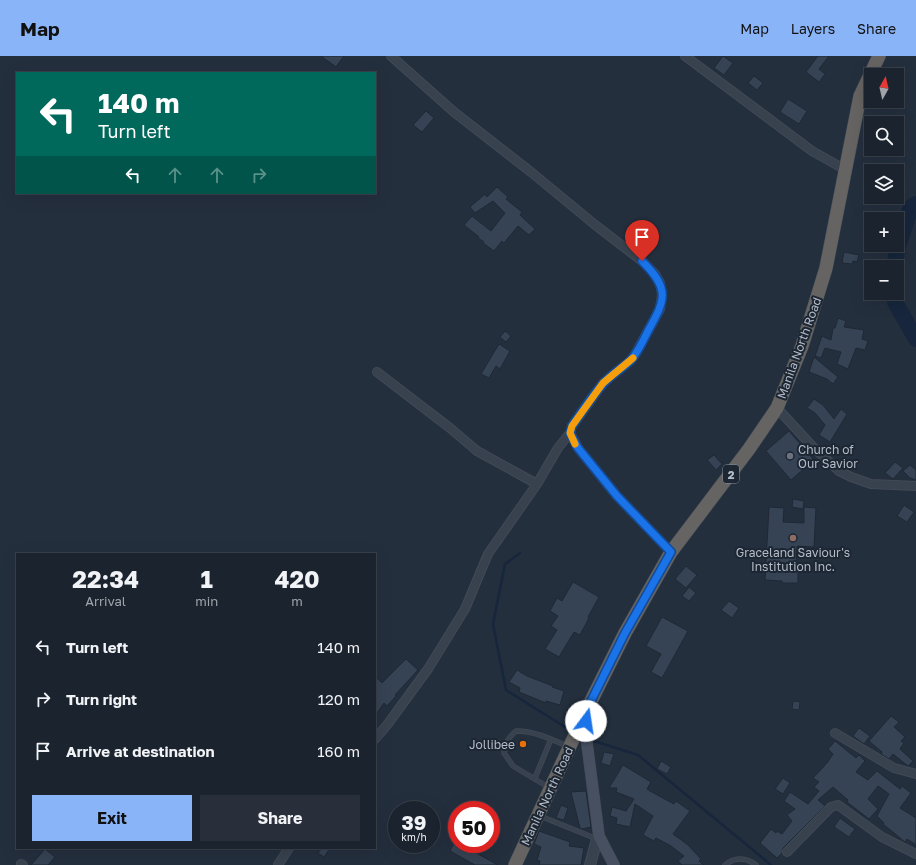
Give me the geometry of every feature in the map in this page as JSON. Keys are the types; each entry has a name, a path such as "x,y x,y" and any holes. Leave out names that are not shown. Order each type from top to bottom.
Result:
{"highway":[{"name":"Manila North Road","path":"515,865 588,707 625,633 671,552 749,449 777,408 802,346 826,268 860,96 879,56"}],"main road":[{"path":"588,707 586,736 598,838 614,865"}],"street":[{"path":"376,738 410,695 446,639 465,608 488,554 537,484 558,448 570,433 572,426 603,383 631,360 636,353 660,309 662,295 660,283 642,261 454,112 391,56"},
{"path":"685,56 812,151 846,170"},
{"path":"377,372 450,428 477,451 537,484"},
{"path":"777,408 813,447 839,471 871,484 916,486"},
{"path":"570,433 578,448 617,496 671,552"},
{"path":"834,732 894,768 916,774"},
{"path":"788,852 832,807 838,805 882,837 916,854"},
{"path":"590,865 598,838"},
{"path":"278,865 288,849"}],"lane":[{"path":"550,788 518,769 510,762 504,753 505,744 508,738 516,731 524,731 569,747"},
{"path":"535,778 551,740"},
{"path":"538,815 598,838"},
{"path":"724,865 731,860 740,858 756,865"}],"building":[{"path":"321,56 344,56 336,67"},
{"path":"723,56 733,63 724,75 714,68"},
{"path":"818,56 829,56 819,69 825,74 819,82 806,72"},
{"path":"754,76 763,83 757,90 748,83"},
{"path":"788,99 807,111 799,124 780,112"},
{"path":"426,111 434,118 422,132 413,125"},
{"path":"497,187 508,197 506,199 522,212 520,215 535,229 529,235 518,226 504,243 502,241 494,251 464,225 472,216 491,231 505,213 493,201 475,213 470,207 485,194 487,197"},
{"path":"844,252 859,255 857,262 853,261 852,264 842,263"},
{"path":"838,318 846,321 844,327 864,330 862,339 868,341 865,350 856,348 848,369 837,364 841,352 825,348 821,358 815,356 822,336 831,340 833,328 835,328"},
{"path":"505,331 511,336 506,342 500,337"},
{"path":"499,344 510,351 500,369 496,366 489,378 481,374"},
{"path":"814,357 838,377 833,384 827,379 809,372"},
{"path":"814,399 823,405 834,419 841,409 847,414 830,442 819,435 825,425 815,413 807,408"},
{"name":"Church of Our Savior","path":"789,431 814,460 791,480 766,451"},
{"path":"714,455 722,464 716,470 707,460"},
{"path":"895,462 903,468 893,479 885,473"},
{"path":"910,465 916,470 916,480 910,478 903,471"},
{"path":"793,499 804,501 803,509 792,507"},
{"path":"904,505 914,512 907,522 897,516"},
{"path":"769,507 784,508 783,522 804,523 804,507 816,508 814,547 797,546 796,568 798,568 798,583 782,583 782,581 765,580"},
{"path":"686,566 697,575 686,588 675,579"},
{"path":"573,582 599,597 580,635 574,632 559,657 545,649 557,630 551,626 558,616 550,611 557,598 562,601"},
{"path":"689,587 696,593 689,601 682,596"},
{"path":"729,601 739,608 732,618 721,610"},
{"path":"662,617 688,631 662,678 651,672 661,654 646,646"},
{"path":"406,659 418,670 387,706 384,703 376,715 376,677 382,683"},
{"path":"517,670 527,676 564,691 560,705 546,701 546,703 519,692 520,688 509,682"},
{"path":"793,701 800,702 799,710 792,709"},
{"path":"891,716 899,722 894,727 905,737 901,741 904,743 900,749 913,761 908,766 893,754 889,759 881,754 882,752 869,741"},
{"path":"859,728 870,736 864,744 853,736"},
{"path":"835,741 856,758 859,755 865,761 856,772 868,780 877,771 900,789 902,786 911,793 900,808 916,818 916,845 907,839 905,842 883,824 884,823 877,816 889,794 878,786 868,799 878,809 869,819 847,802 848,800 833,787 818,800 825,806 783,848 782,853 777,858 760,843 771,829 776,833 777,831 782,834 792,821 787,815 795,809 784,801 790,792 808,804 819,791 814,787 819,782 813,778 833,754 828,749"},
{"path":"604,752 614,754 610,766 601,763"},
{"path":"661,761 671,767 667,774 657,769"},
{"path":"623,765 651,782 647,789 674,804 676,801 690,811 673,834 688,845 701,859 699,861 704,865 682,865 678,861 684,856 671,846 656,838 654,841 643,835 653,816 635,804 630,827 616,824 617,818 610,816 612,807 626,811 634,799 616,792 617,788 609,788"},
{"path":"783,778 790,783 783,794 775,789"},
{"path":"586,791 591,827 582,829 580,828 571,792"},
{"path":"561,805 568,808 564,820 556,818"},
{"path":"840,818 855,829 849,837 834,827"},
{"path":"539,831 570,842 569,846 584,848 581,865 539,865 540,861 537,860 541,847 534,844"},
{"path":"45,849 55,857 48,865 31,865"},
{"path":"321,849 329,849 324,857 318,853"},
{"path":"454,853 476,853 498,865 475,865"}],"waterway":[{"path":"896,260 896,253 911,207 916,204"},
{"path":"895,300 916,339"},
{"path":"520,553 505,564 493,624 506,690 565,727"},
{"path":"594,741 638,755 771,865"}],"slow traffic":[{"path":"575,444 570,433 572,426 603,383 633,358"}],"place":[{"name":"Church of Our Savior","path":"790,456"},
{"name":"Graceland Saviour's Institution Inc.","path":"793,538"},
{"name":"Jollibee","path":"523,744"}],"route":[{"path":"586,721 588,707 625,633 671,552 617,496 578,448 570,433 572,426 603,383 631,360 660,309 662,295 660,283 642,261"}]}
